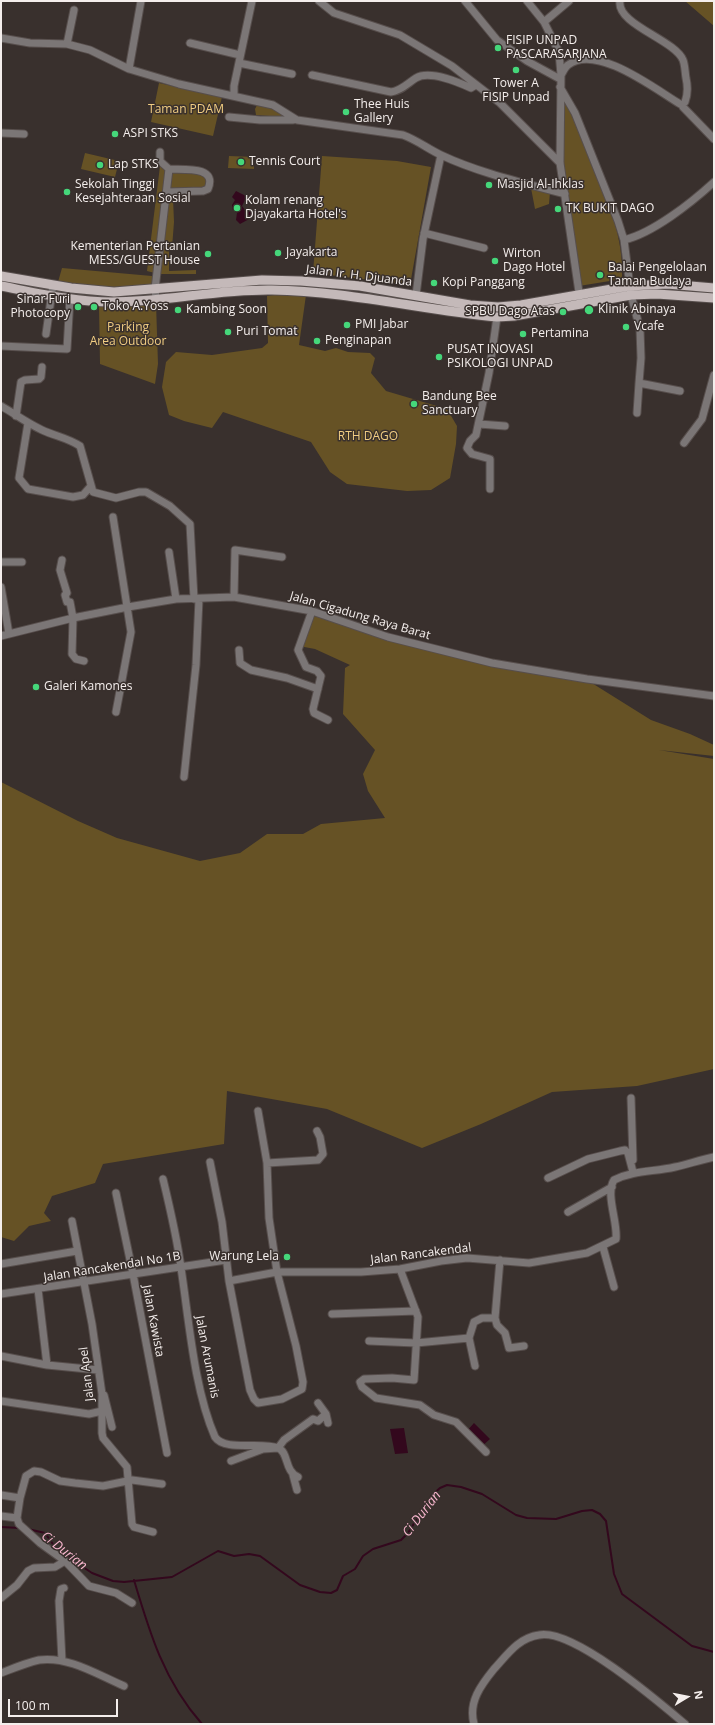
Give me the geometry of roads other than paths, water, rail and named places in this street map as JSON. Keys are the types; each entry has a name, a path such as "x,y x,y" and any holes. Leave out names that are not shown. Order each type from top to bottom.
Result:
{"main road":[{"name":"Jalan Ir. H. Djuanda","path":"1,276 53,285 109,292 155,294 279,290 340,294 497,317 514,316 580,298"},
{"name":"Jalan Ir. H. Djuanda","path":"1,286 70,298 112,302 155,294 279,280 360,286 470,305 498,307 580,298 667,284 714,288"},
{"name":"Jalan Ir. H. Djuanda","path":"630,291 714,298"},
{"path":"415,305 416,295"}],"street":[{"path":"129,69 141,1"},
{"path":"234,96 240,55 252,1"},
{"path":"320,1 334,13 400,35 452,66 500,103 560,163"},
{"path":"465,1 497,40 527,61 560,77"},
{"path":"527,1 544,22 559,52 560,163 580,298"},
{"path":"544,22 569,1"},
{"path":"620,1 623,13 672,47 683,59 688,88 683,104"},
{"path":"67,44 74,10"},
{"path":"1,38 30,43 67,44 90,50 129,69 179,84 273,105 297,120"},
{"path":"190,43 240,55"},
{"path":"560,77 566,66 570,63 589,59 601,60 683,104 714,139"},
{"path":"239,63 292,74"},
{"path":"312,75 391,92 399,90 421,76 449,78 471,88 476,85"},
{"path":"560,88 576,114 624,240 630,291 640,329 641,358 637,413"},
{"path":"229,117 260,120 297,120 403,135 418,141 441,155 502,177 565,194"},
{"path":"1,132 24,134"},
{"path":"160,152 160,162 169,169 205,172 209,175 211,182 208,189 201,192 167,192"},
{"path":"416,295 424,233 441,155"},
{"path":"155,294 169,169"},
{"path":"624,240 632,238 660,222 714,182"},
{"path":"424,233 484,248"},
{"path":"46,334 53,285"},
{"path":"1,346 66,349 68,347 70,298"},
{"path":"490,489 490,459 472,454 467,448 476,435 479,424 489,373 497,317"},
{"path":"16,416 21,382 41,378 42,367"},
{"path":"684,443 702,419 708,404 714,375"},
{"path":"639,383 680,391"},
{"path":"708,404 714,410"},
{"path":"1,406 28,423 53,435 74,442 80,446 92,491 99,495 116,498 146,492 170,506 190,524 197,599 196,665 191,694 184,777"},
{"path":"28,423 19,478 22,484 28,490 73,498 83,495 91,486"},
{"path":"479,424 505,426"},
{"path":"114,517 131,632 116,712"},
{"path":"234,598 235,550 282,557"},
{"path":"170,552 176,599"},
{"path":"62,560 60,570 67,593 65,595 67,602 70,602 73,618 72,654 76,659 84,661"},
{"path":"1,562 22,562"},
{"path":"1,587 9,634"},
{"name":"Jalan Cigadung Raya Barat","path":"1,636 73,618 176,599 234,598 312,611 388,637 492,663 586,679 714,696"},
{"path":"312,611 298,650 306,666 321,676 313,712 328,720"},
{"path":"240,650 240,663 251,670 287,678 318,689"},
{"path":"631,1098 633,1158 635,1172"},
{"path":"210,1162 222,1222 229,1281 250,1390 254,1399 258,1403 268,1402 296,1394 303,1386 296,1346 277,1272 269,1218 267,1163 258,1111"},
{"path":"267,1163 318,1160 323,1154 317,1131"},
{"path":"548,1178 588,1159 620,1150 625,1150 628,1153 635,1172"},
{"path":"568,1212 612,1187 614,1180 635,1172 674,1167 714,1157"},
{"name":"Jalan Arumanis","path":"163,1178 181,1267 196,1364 203,1396 215,1437 218,1442 227,1444 255,1444 278,1448"},
{"name":"Jalan Rancakendal","path":"229,1281 277,1272 361,1272 400,1270 455,1259 500,1260 529,1263 587,1254 616,1239 616,1224 612,1204 612,1187"},
{"name":"Jalan Kawista","path":"116,1193 167,1453"},
{"name":"Jalan Apel","path":"72,1221 84,1282 102,1394 104,1438 126,1467 132,1524 134,1527 153,1532"},
{"path":"603,1247 614,1287"},
{"path":"1,1264 77,1251"},
{"name":"Jalan Rancakendal No 1B","path":"1,1294 38,1290 226,1260"},
{"path":"500,1260 495,1318 497,1326 505,1333 509,1348 524,1346"},
{"path":"400,1270 416,1311 419,1325 416,1343 414,1381 392,1378 364,1379 360,1382 362,1388 376,1398 420,1405 434,1415 456,1422 486,1452"},
{"path":"38,1290 47,1365"},
{"path":"332,1314 416,1311"},
{"path":"475,1366 469,1338 474,1322 482,1318 495,1318"},
{"path":"369,1341 416,1343 469,1338"},
{"path":"1,1356 47,1365 98,1370"},
{"path":"102,1394 106,1397 112,1427"},
{"path":"1,1401 89,1414 102,1411"},
{"path":"318,1403 326,1414 328,1423"},
{"path":"231,1461 263,1449 278,1448 288,1436 313,1419 318,1421 326,1414"},
{"path":"278,1448 284,1454 289,1470 296,1476 297,1490"},
{"path":"17,1519 20,1498 26,1476 34,1471 41,1472 60,1481 102,1486 127,1480 162,1484"},
{"path":"1,1495 20,1498"},
{"path":"1,1516 17,1519 40,1542 65,1561 89,1586 116,1593 132,1603"},
{"path":"1,1598 34,1568 54,1567 65,1561"},
{"path":"62,1661 59,1601 60,1589 64,1588"},
{"path":"474,1724 472,1710 479,1686 516,1644 539,1634 556,1636 577,1645 618,1670 685,1724"},
{"path":"1,1673 41,1660 62,1661 77,1665 124,1686"}],"waterway":[{"name":"Ci Durian","path":"28,1529 45,1533 55,1547 68,1554 71,1559 92,1573 113,1581 124,1582 172,1577 218,1551 234,1556 249,1554 260,1556 300,1585 320,1592 331,1593 337,1590 343,1576 355,1569 363,1556 373,1549 401,1540 408,1533 432,1495 440,1488 447,1485 461,1487 482,1494 516,1515 527,1518 556,1519 582,1511 592,1510 600,1514 606,1521 614,1574 622,1594 692,1646 714,1652"},
{"name":"Ci Durian","path":"1,1527 20,1528"},
{"path":"134,1580 146,1619 168,1674 189,1708 202,1724"}],"place":[{"name":"FISIP UNPAD PASCARASARJANA","path":"498,48"},
{"name":"Tower A FISIP Unpad","path":"516,70"},
{"name":"Thee Huis Gallery","path":"346,112"},
{"name":"ASPI STKS","path":"115,134"},
{"name":"Tennis Court","path":"241,162"},
{"name":"Lap STKS","path":"100,165"},
{"name":"Masjid Al-Ihklas","path":"489,185"},
{"name":"Sekolah Tinggi Kesejahteraan Sosial","path":"67,192"},
{"name":"Kolam renang Djayakarta Hotel's","path":"237,208"},
{"name":"TK BUKIT DAGO","path":"558,209"},
{"name":"Jayakarta","path":"278,253"},
{"name":"Kementerian Pertanian MESS/GUEST House","path":"208,254"},
{"name":"Wirton Dago Hotel","path":"495,261"},
{"name":"Balai Pengelolaan Taman Budaya","path":"600,275"},
{"name":"Kopi Panggang","path":"434,283"},
{"name":"Sinar Furi Photocopy","path":"78,307"},
{"name":"Toko A.Yoss","path":"94,307"},
{"name":"Kambing Soon","path":"178,310"},
{"name":"Klinik Abinaya","path":"589,310"},
{"name":"SPBU Dago Atas","path":"563,312"},
{"name":"PMI Jabar","path":"347,325"},
{"name":"Vcafe","path":"626,327"},
{"name":"Puri Tomat","path":"228,332"},
{"name":"Pertamina","path":"523,334"},
{"name":"Penginapan","path":"317,341"},
{"name":"PUSAT INOVASI PSIKOLOGI UNPAD","path":"439,357"},
{"name":"Bandung Bee Sanctuary","path":"414,404"},
{"name":"Galeri Kamones","path":"36,687"},
{"name":"Warung Lela","path":"287,1257"}],"park label":[{"name":"Taman PDAM","path":"186,110"},
{"name":"Parking Area Outdoor","path":"128,335"},
{"name":"RTH DAGO","path":"368,437"}]}
